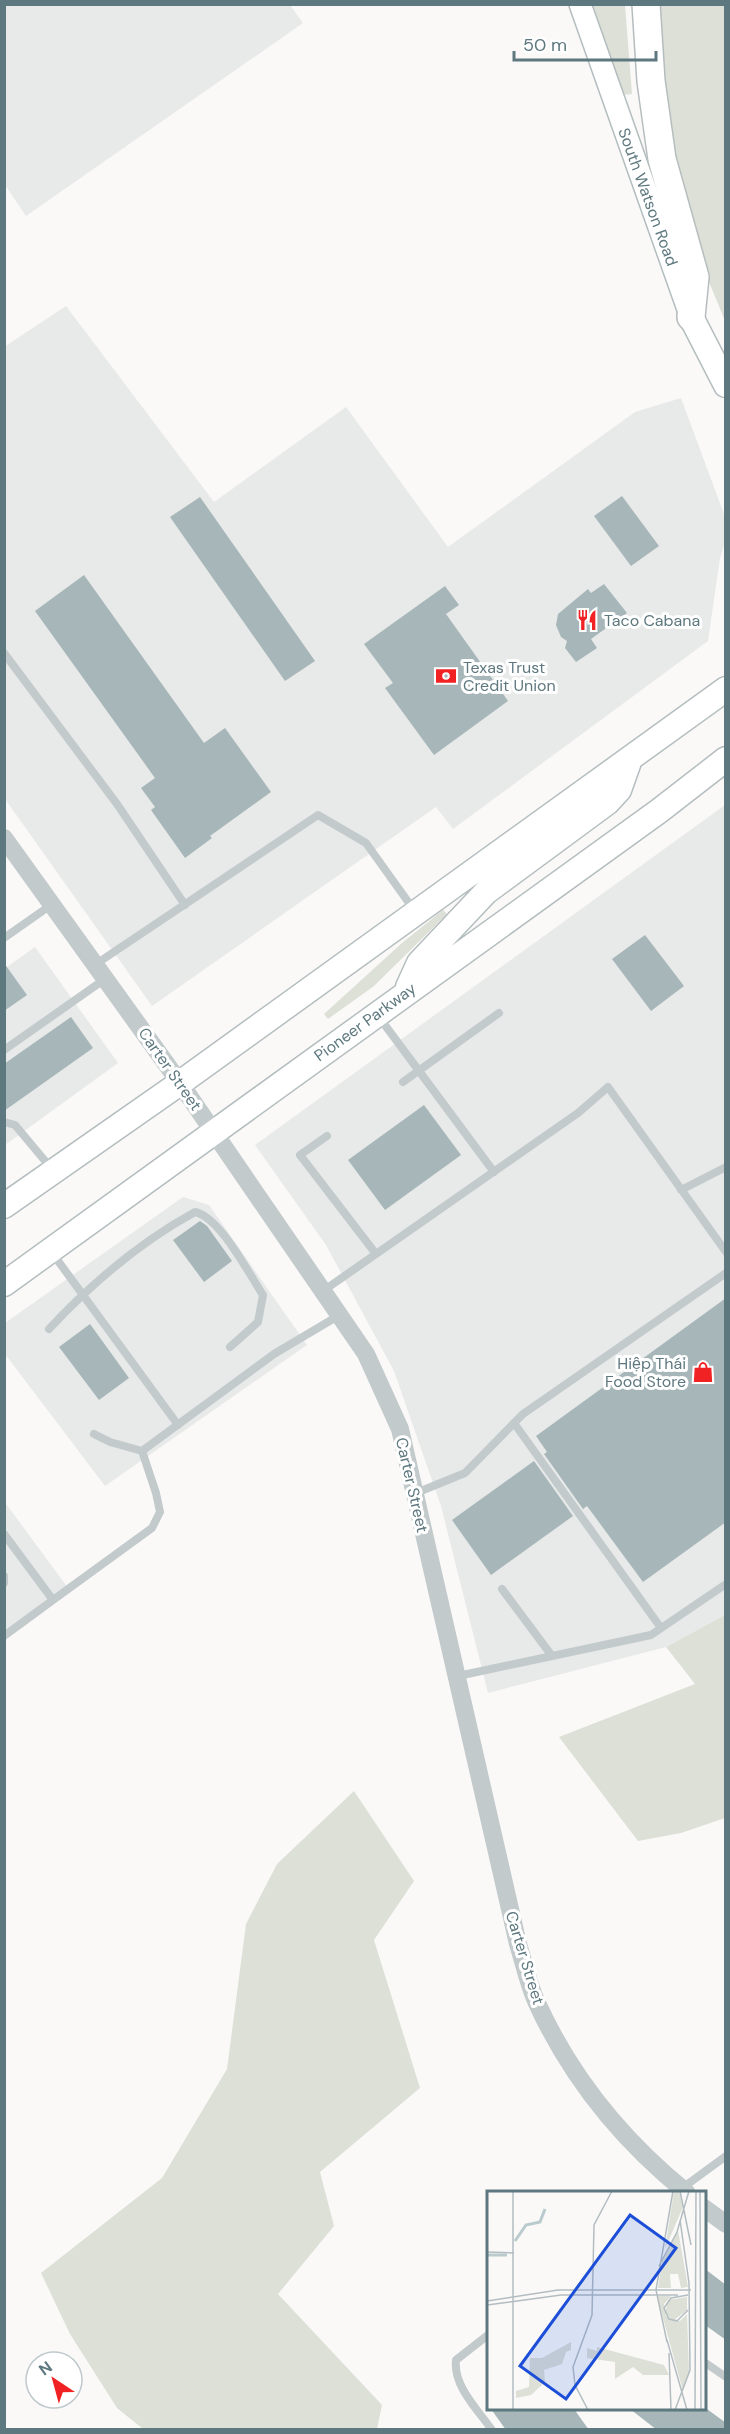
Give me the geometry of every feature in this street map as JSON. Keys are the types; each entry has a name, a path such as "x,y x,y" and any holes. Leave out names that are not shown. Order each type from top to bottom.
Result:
{"highway":[{"path":"646,4 651,81 662,159 695,277 691,317"}],"main road":[{"name":"South Watson Road","path":"580,4 691,317 726,385"},
{"path":"5,1204 180,1083 726,689"},
{"path":"406,992 419,963 486,892 608,802 619,790 630,759"},
{"name":"Pioneer Parkway","path":"4,1284 376,1013 659,811 726,759"}],"street":[{"name":"Carter Street","path":"4,838 180,1083 366,1354 399,1429 518,1944 536,2000 556,2040 608,2117 681,2191"},
{"path":"706,2209 726,2224"}],"lane":[{"path":"4,653 117,804 185,906"},
{"path":"4,1050 185,906 318,816 366,843 416,912"},
{"path":"4,938 51,905"},
{"path":"376,1013 494,1172"},
{"path":"403,1082 499,1013"},
{"path":"323,1291 587,1107 608,1087 726,1252"},
{"path":"4,1122 15,1125 54,1171"},
{"path":"327,1136 300,1155 376,1254"},
{"path":"681,1190 726,1167"},
{"path":"49,1329 82,1293 149,1240 195,1212 203,1214 224,1236 263,1295 258,1322 230,1347"},
{"path":"51,1250 178,1425"},
{"path":"414,1493 465,1473 523,1414 726,1272"},
{"path":"141,1451 274,1354 340,1315"},
{"path":"514,1423 661,1628"},
{"path":"94,1434 110,1442 141,1451"},
{"path":"4,1636 152,1528 160,1512 156,1493 141,1451"},
{"path":"4,1534 53,1600"},
{"path":"4,1576 4,1583"},
{"path":"456,1677 651,1635 726,1584"},
{"path":"502,1589 552,1656"},
{"path":"681,2191 726,2156"},
{"path":"487,2337 456,2360 454,2371 461,2386 492,2430"},
{"path":"706,2363 726,2377"}],"shaded area":[{"path":"4,5 290,5 303,23 26,216 5,185"},
{"path":"591,5 625,5 632,94 623,95"},
{"path":"656,5 725,5 725,321 698,255 670,145"},
{"path":"66,306 214,502 346,407 448,547 635,412 681,398 725,517 725,542 720,558 708,641 453,829 436,807 152,1006 5,799 4,347"},
{"path":"725,805 725,1615 666,1647 488,1693 441,1506 394,1371 326,1245 255,1145"},
{"path":"443,910 447,914 374,986 328,1019 324,1014 402,943"},
{"path":"35,947 118,1063 5,1145 4,969"},
{"path":"183,1197 209,1205 307,1345 105,1486 5,1354 5,1323"},
{"path":"4,1501 68,1588 4,1635"},
{"path":"725,1615 725,1818 681,1833 638,1841 559,1737 695,1684 666,1647"},
{"path":"354,1791 414,1881 374,1940 420,2088 320,2172 334,2226 278,2294 382,2405 377,2429 143,2429 117,2408 84,2356 84,2350 80,2350 70,2334 41,2273 162,2178 227,2069 246,1924 277,1864"}],"building":[{"path":"622,496 659,546 631,566 594,516"},
{"path":"200,497 315,661 285,681 170,517"},
{"path":"84,575 204,743 225,728 271,792 210,836 212,838 185,858 151,810 155,807 141,788 155,778 35,611"},
{"name":"Taco Cabana","path":"604,584 627,613 591,639 597,648 576,662 565,648 567,641 561,637 556,625 558,614 588,589 591,593"},
{"name":"Texas Trust Credit Union","path":"445,586 459,605 446,614 508,701 434,755 385,688 393,683 364,644"},
{"path":"645,935 684,986 651,1011 612,959"},
{"path":"4,963 27,995 4,1011"},
{"path":"71,1017 93,1048 4,1111 4,1064"},
{"path":"424,1105 461,1155 385,1210 348,1160"},
{"path":"200,1221 207,1226 232,1261 204,1282 173,1240"},
{"path":"726,1298 726,1522 643,1582 587,1506 583,1509 544,1454 547,1452 536,1436"},
{"path":"90,1324 129,1378 99,1400 59,1347"},
{"path":"534,1461 573,1516 491,1575 452,1520"},
{"path":"706,2270 726,2285 726,2340 706,2326"},
{"path":"707,2409 726,2423 726,2430 657,2430 631,2410"},
{"path":"492,2410 575,2410 589,2430 506,2430"}],"place":[{"name":"Taco Cabana","path":"587,620"},
{"name":"Texas Trust Credit Union","path":"446,676"},
{"name":"Hiệp Thái Food Store","path":"703,1372"}]}
